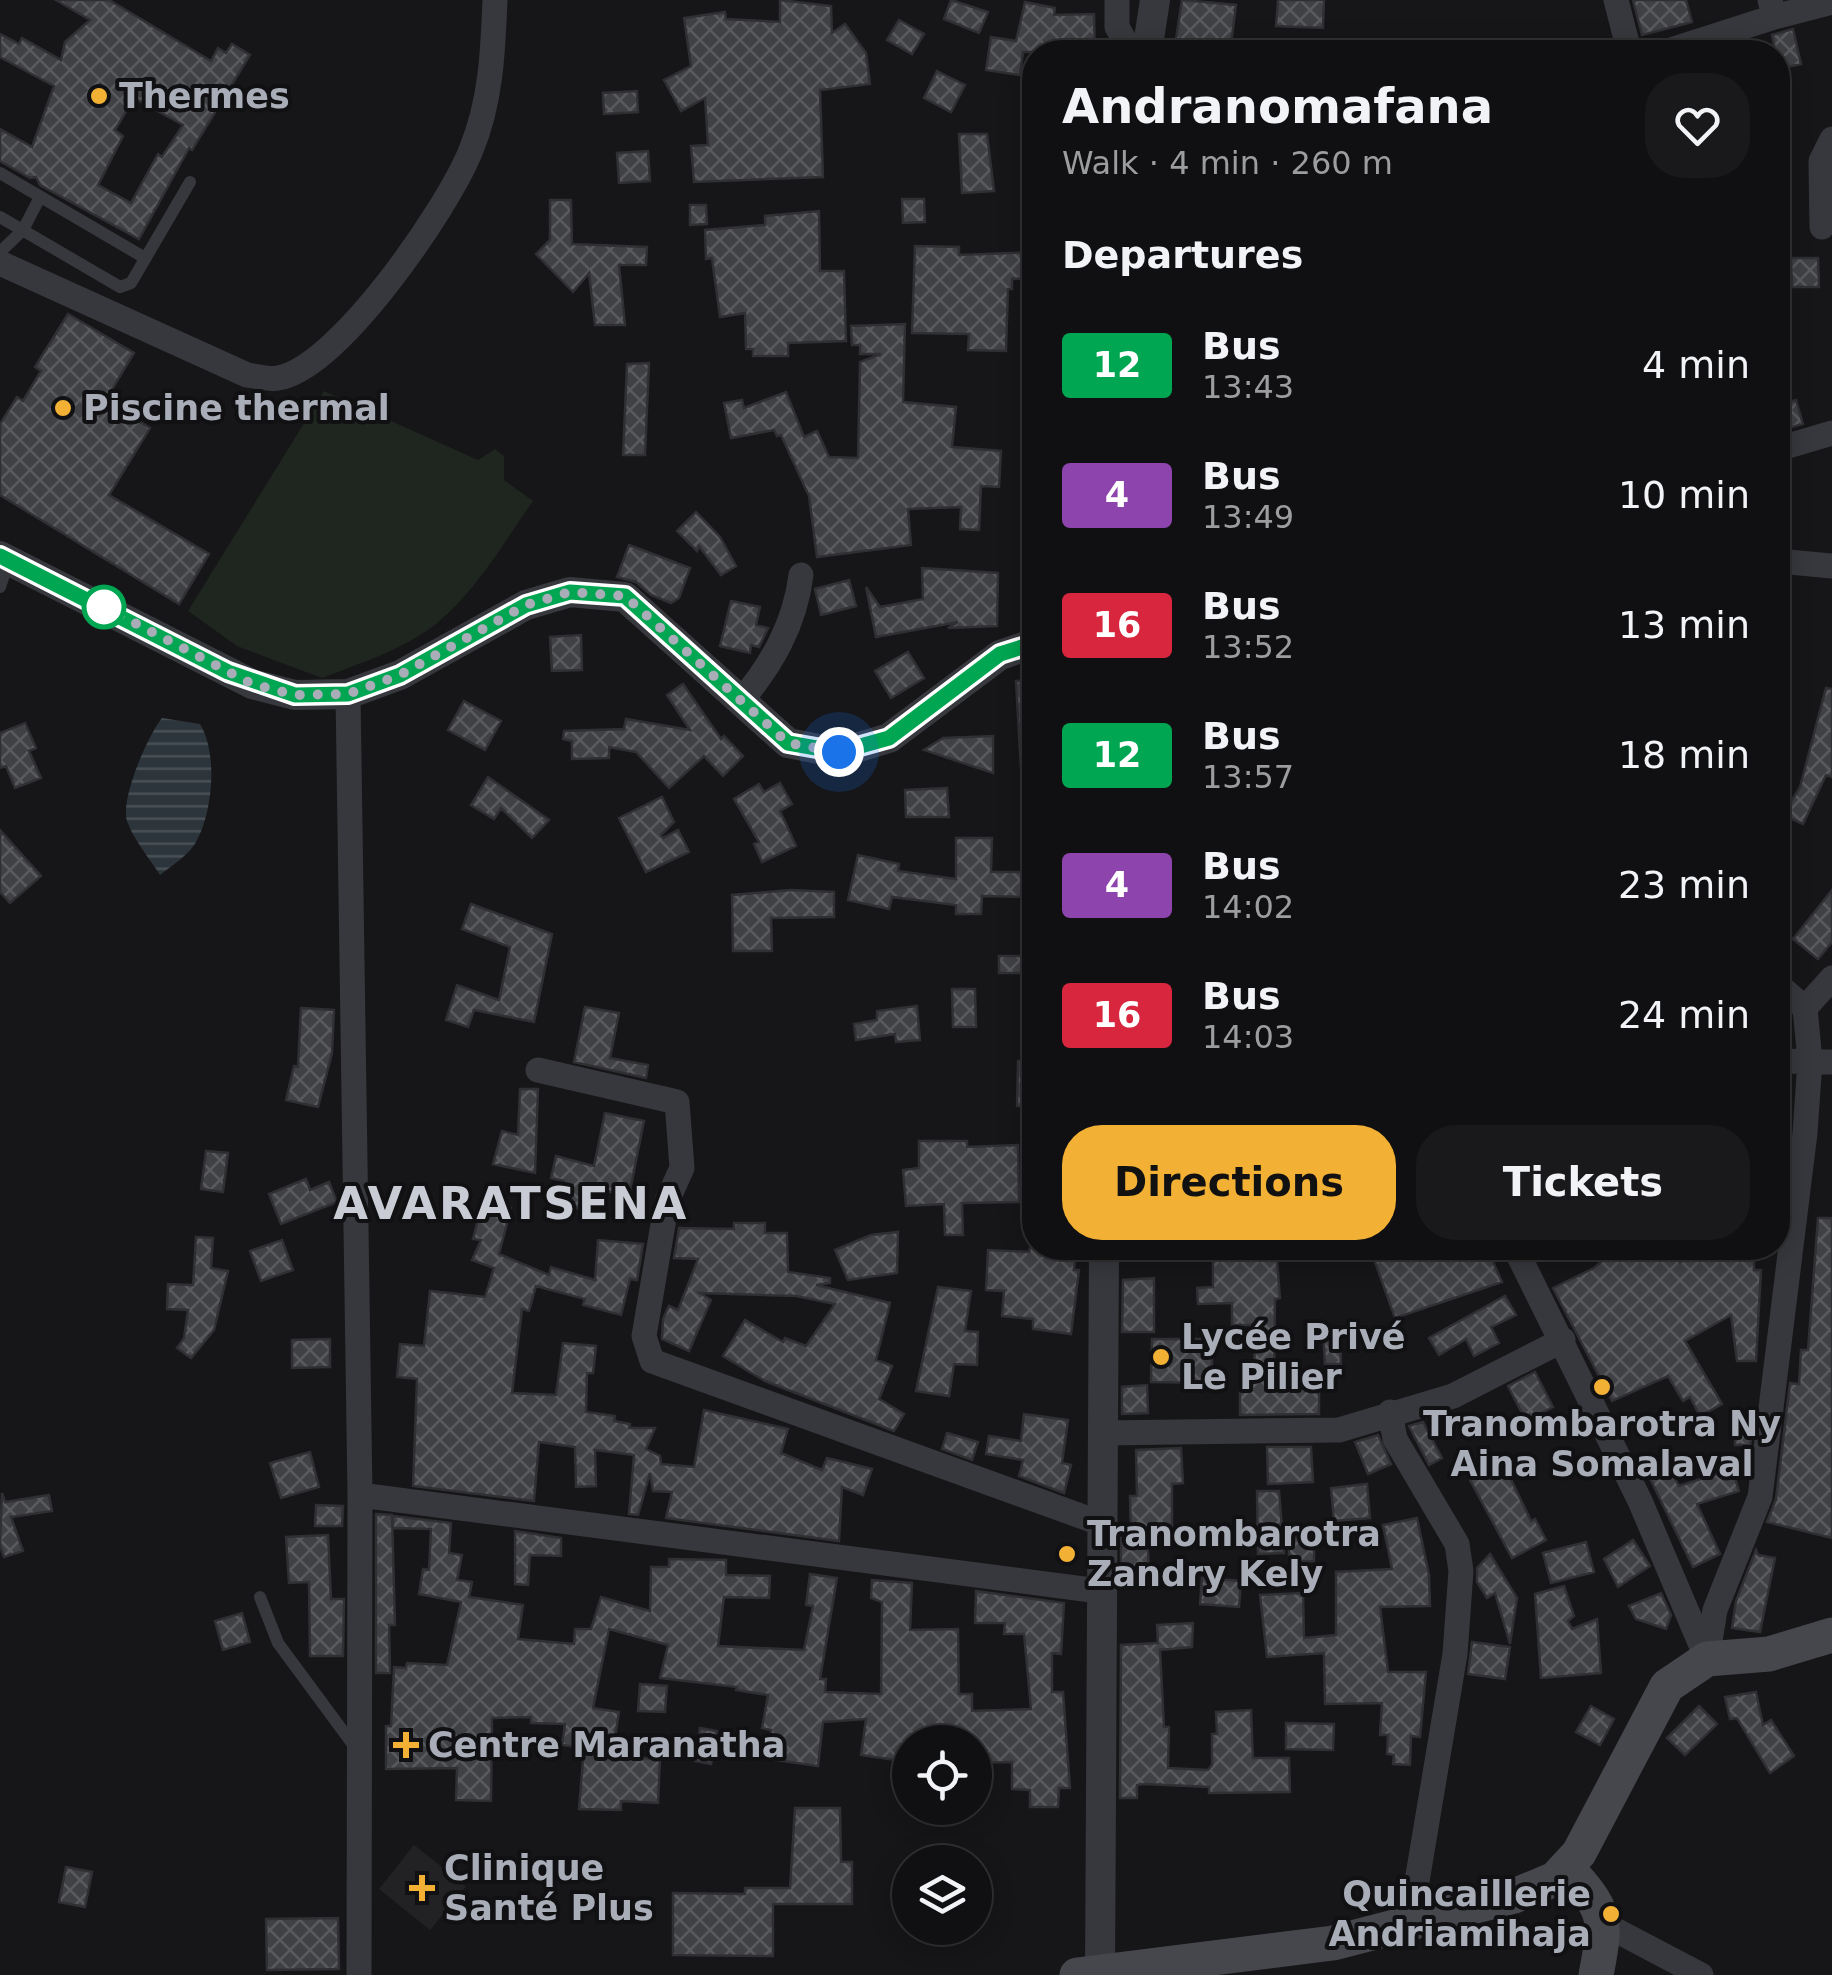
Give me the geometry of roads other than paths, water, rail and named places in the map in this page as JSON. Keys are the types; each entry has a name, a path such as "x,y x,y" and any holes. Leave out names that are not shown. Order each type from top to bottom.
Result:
{"main road":[{"path":"1093,1974 1333,1943 1514,1896 1555,1879 1579,1853 1666,1686 1707,1659 1769,1654 1832,1635"},
{"path":"1566,1868 1591,1894 1606,1925 1596,1975"}],"street":[{"path":"0,263 247,375 278,378 305,366 341,338 443,205 472,149 489,91 495,0"},
{"path":"1117,0 1117,27 1124,40"},
{"path":"1150,40 1155,0"},
{"path":"1616,0 1626,40"},
{"path":"1694,40 1772,9 1832,2"},
{"path":"1822,228 1822,161 1832,139"},
{"path":"1790,446 1832,432"},
{"path":"1790,562 1832,566"},
{"path":"3,567 252,684 295,695 348,694 400,675 526,605 570,592 625,596 788,743 839,752 889,738 1000,654 1022,647"},
{"path":"742,701 768,668 784,637 801,575"},
{"path":"348,694 360,1495 358,1975"},
{"path":"1805,1008 1832,978"},
{"path":"1790,995 1805,1008 1821,1062 1805,1133 1790,1254"},
{"path":"1790,1061 1821,1062"},
{"path":"538,1070 677,1102 682,1168 667,1201 644,1336 652,1362 1100,1523"},
{"path":"1093,1974 1104,1260"},
{"path":"1521,1260 1647,1517 1707,1659"},
{"path":"1707,1659 1715,1610 1760,1497 1789,1260"},
{"path":"1102,1433 1339,1430 1453,1396 1563,1340"},
{"path":"1390,1412 1395,1439 1457,1544 1461,1571 1456,1654 1410,1923"},
{"path":"360,1495 1100,1592"},
{"path":"1606,1925 1701,1975"}],"lane":[{"path":"0,174 145,258"},
{"path":"0,217 120,286 131,284 190,182"},
{"path":"0,252 22,230 40,197"},
{"path":"260,1597 278,1644 358,1752"}],"place":[{"name":"Thermes","path":"99,96"},
{"name":"Piscine thermal","path":"63,408"},
{"name":"Lycée Privé Le Pilier","path":"1161,1357"},
{"name":"Tranombarotra Ny Aina Somalaval","path":"1602,1387"},
{"name":"Tranombarotra Zandry Kely","path":"1067,1554"},
{"name":"Centre Maranatha","path":"406,1745"},
{"name":"Clinique Santé Plus","path":"422,1888"},
{"name":"Quincaillerie Andriamihaja","path":"1611,1914"}],"district":[{"name":"AVARATSENA","path":"511,1203"}]}
